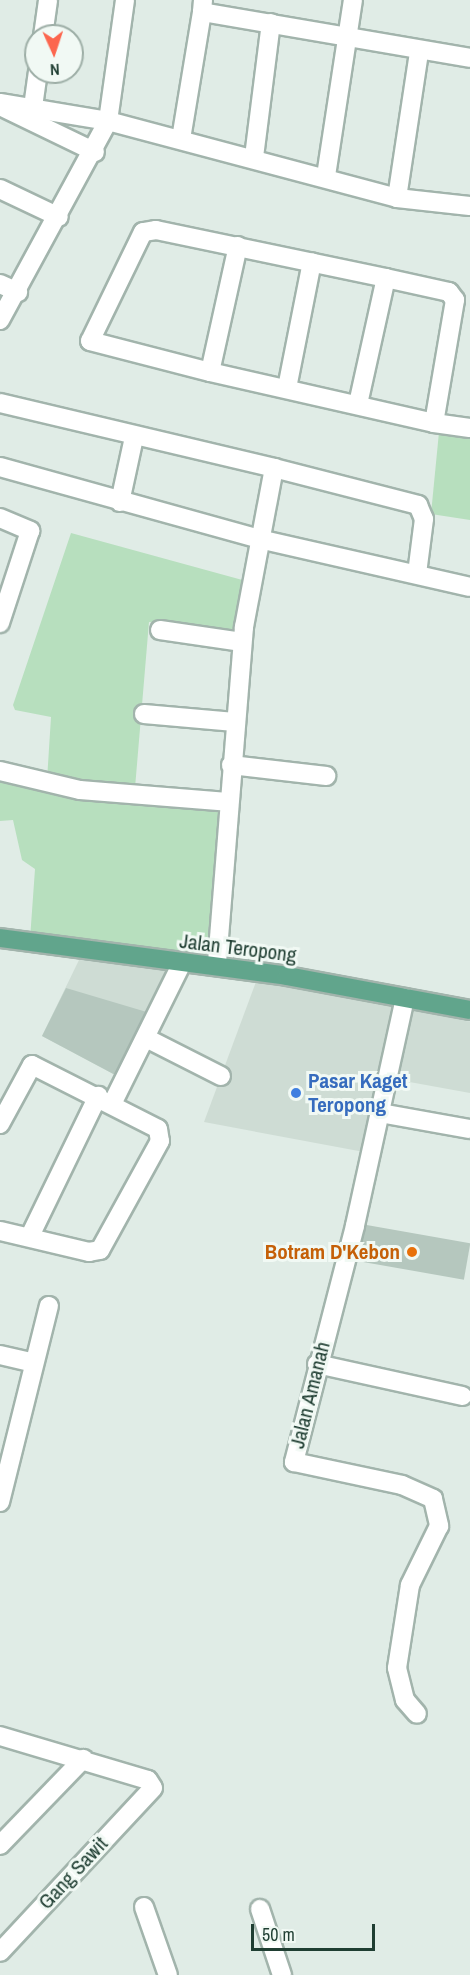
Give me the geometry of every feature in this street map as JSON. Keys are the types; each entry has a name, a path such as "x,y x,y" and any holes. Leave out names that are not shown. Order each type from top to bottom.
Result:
{"main road":[{"name":"Jalan Teropong","path":"0,938 217,966 470,1010"}],"street":[{"path":"45,24 48,0"},
{"path":"0,320 18,292 95,152 108,121 125,0"},
{"path":"326,176 353,0"},
{"path":"181,139 202,6 271,23 347,36 419,52 470,58"},
{"path":"254,158 271,23"},
{"path":"397,198 419,52"},
{"path":"33,107 36,84"},
{"path":"0,104 95,152"},
{"path":"0,104 33,107 108,121 326,176 397,198 470,206"},
{"path":"0,189 59,217"},
{"path":"434,423 455,300 449,292 238,246 143,231 90,341 210,372 434,423 470,428"},
{"path":"210,372 238,246"},
{"path":"287,388 312,262"},
{"path":"358,404 386,278"},
{"path":"0,284 18,292"},
{"path":"0,403 134,437 274,468 418,505 424,519 417,574"},
{"path":"120,502 134,437"},
{"path":"0,467 259,539 470,587"},
{"path":"217,966 242,642 259,539 274,468"},
{"path":"0,518 30,531 4,602 0,623"},
{"path":"160,630 242,642"},
{"path":"144,714 235,722"},
{"path":"231,765 326,776"},
{"path":"0,771 80,790 228,802"},
{"path":"30,1236 105,1100 146,1038 182,963"},
{"name":"Jalan Amanah","path":"405,998 380,1113 294,1462 402,1485 433,1499 439,1514 439,1526 410,1585 400,1635 400,1683 417,1714"},
{"path":"146,1038 221,1076"},
{"path":"0,1124 32,1065 105,1100 158,1129 160,1141 105,1245 89,1252 30,1236 0,1231"},
{"path":"380,1113 470,1130"},
{"path":"0,1502 49,1306"},
{"path":"0,1354 34,1363"},
{"path":"317,1364 463,1396"},
{"path":"0,1845 83,1759 1,1738"},
{"name":"Gang Sawit","path":"0,1952 148,1796 153,1788 148,1780 83,1759"},
{"path":"144,1907 168,1975"},
{"path":"260,1909 282,1975"}],"shaded area":[{"path":"79,960 170,970 119,1077 42,1036"},
{"name":"Pasar Kaget Teropong","path":"257,979 395,1002 364,1152 204,1122"},
{"path":"407,1008 470,1022 470,1093 393,1079"}],"green space":[{"path":"439,432 470,437 470,520 431,514"},
{"path":"71,533 246,581 239,635 149,622 135,788 47,780 51,717 15,710 13,705"},
{"path":"0,773 221,806 206,954 185,956 30,939 35,869 22,860 13,820 0,821"}],"building":[{"path":"66,988 150,1013 119,1077 42,1036"},
{"name":"Botram D'Kebon","path":"361,1224 470,1243 464,1280 355,1260"}],"place":[{"name":"Pasar Kaget Teropong","path":"296,1093"},
{"name":"Botram D'Kebon","path":"412,1252"}]}
